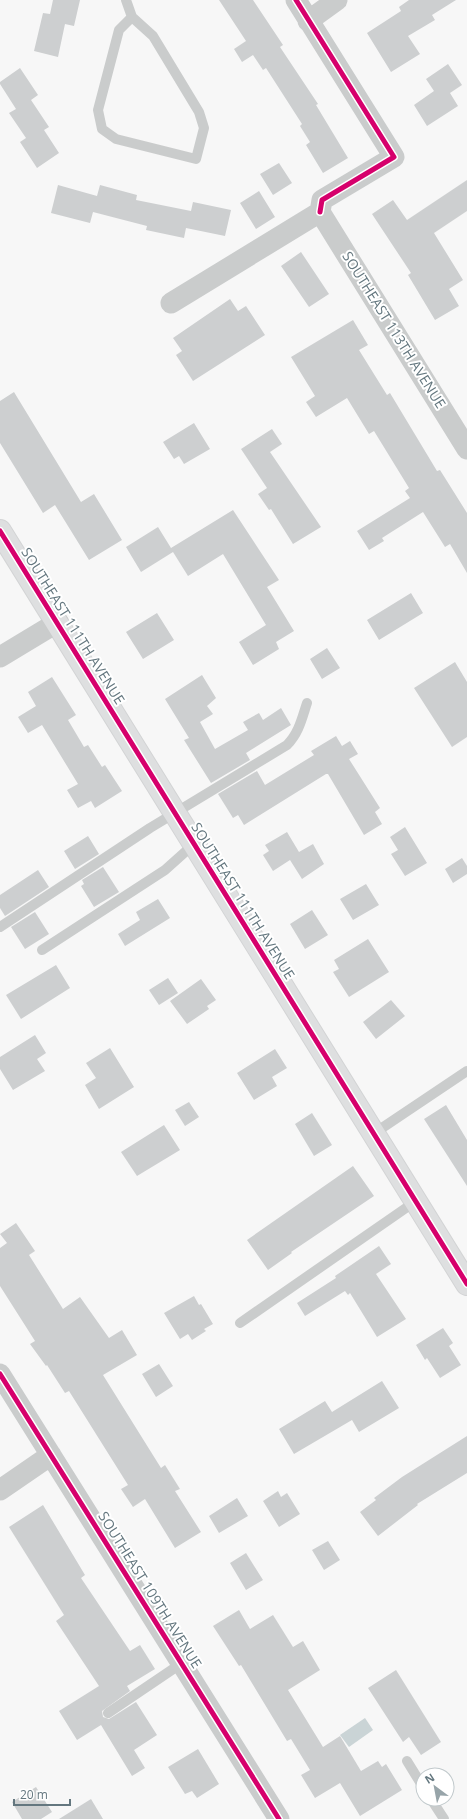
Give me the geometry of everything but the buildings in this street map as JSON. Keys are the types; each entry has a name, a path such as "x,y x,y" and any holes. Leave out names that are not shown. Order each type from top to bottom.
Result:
{"street":[{"path":"171,303 320,212 322,200 394,156 296,0"},
{"path":"308,21 337,0"},
{"name":"SOUTHEAST 113TH AVENUE","path":"320,212 467,449"},
{"name":"SOUTHEAST 111TH AVENUE","path":"0,531 58,622 467,1284"},
{"path":"0,657 58,622"},
{"name":"SOUTHEAST 109TH AVENUE","path":"0,1374 279,1819"},
{"path":"0,1490 51,1455"}],"lane":[{"path":"126,0 132,17 153,36 199,112 204,128 196,159 116,139 102,129 98,110 119,30 132,17"},
{"path":"0,928 175,813 287,744 293,738 300,726 307,703"},
{"path":"42,950 164,870 194,844"},
{"path":"373,1134 467,1071"},
{"path":"240,1322 416,1201"},
{"path":"108,1713 182,1663"},
{"path":"407,1762 415,1774"},
{"path":"436,1807 444,1819"}],"shaded area":[{"path":"365,1718 373,1730 349,1747 340,1735"}],"cycle path":[{"path":"296,0 394,157 322,200 320,212"},
{"path":"0,531 467,1284"},
{"path":"0,1374 279,1819"}]}
